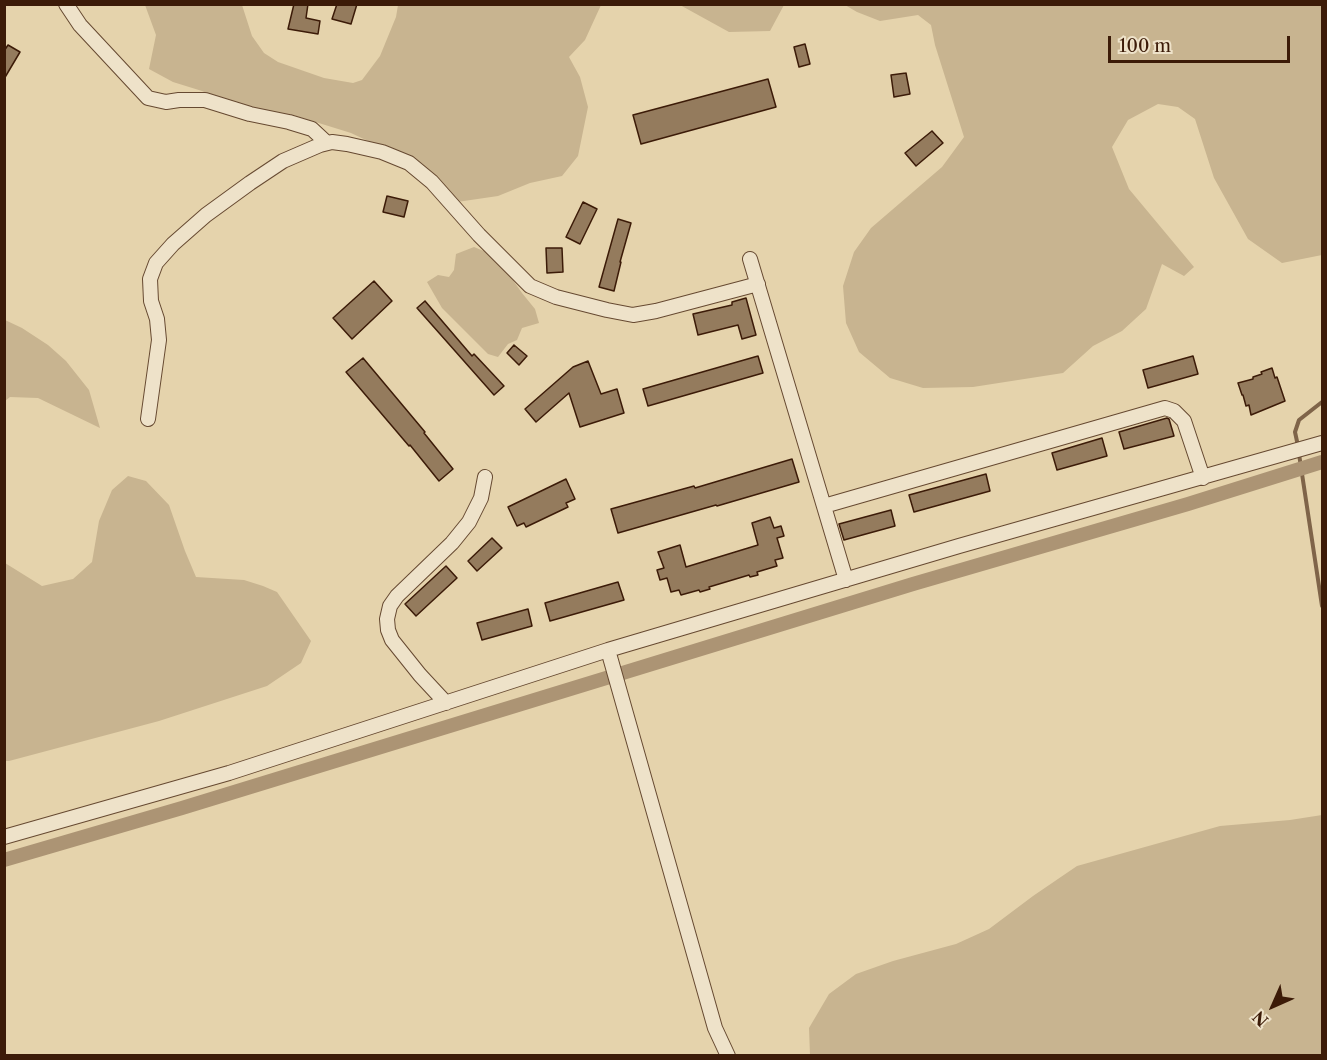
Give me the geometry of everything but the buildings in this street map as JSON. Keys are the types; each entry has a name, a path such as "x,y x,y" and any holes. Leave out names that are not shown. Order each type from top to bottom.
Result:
{"street":[{"path":"66,4 80,25 148,98 166,102 204,100 312,129 327,143"},
{"path":"148,419 159,340 157,319 151,301 150,279 156,264 172,243 250,183 283,161 327,143 348,144 382,152 409,163 432,182 479,235 530,286 556,297 633,315 758,284"},
{"path":"750,259 846,580"},
{"path":"824,506 1165,408 1174,411 1184,421 1203,478"},
{"path":"4,837 229,773 446,703 959,546 1323,443"},
{"path":"446,703 392,640 387,619 390,606 397,596 452,543 469,522 482,498 485,477"},
{"path":"609,654 716,1028 728,1056"}],"shaded area":[{"path":"145,5 242,5 252,36 264,53 278,62 324,78 353,83 362,80 380,56 396,17 398,5 601,5 585,40 569,57 580,77 588,107 578,156 562,176 530,183 498,196 457,202 385,149 351,133 293,115 236,107 202,91 173,82 149,69 156,35"},
{"path":"680,5 784,5 770,31 729,32"},
{"path":"845,5 1322,5 1322,255 1282,263 1248,239 1214,178 1195,119 1178,107 1158,104 1128,120 1112,147 1129,189 1194,267 1184,276 1162,264 1146,309 1122,331 1093,346 1063,373 973,387 923,388 890,378 859,352 846,323 843,286 854,252 871,228 942,167 964,137 935,45 931,25 918,15 880,21"},
{"path":"474,247 496,256 535,309 539,323 522,328 517,340 508,344 498,357 488,354 442,308 427,282 438,275 449,277 454,270 456,254"},
{"path":"5,320 48,345 66,361 89,390 100,428 38,398 10,397 5,401"},
{"path":"128,476 146,481 169,505 196,577 244,580 277,592 311,641 301,663 267,686 159,721 5,761 5,563 42,586 73,579 92,562 99,521 112,490"},
{"path":"1322,815 1322,1055 810,1055 809,1028 829,994 856,974 893,961 956,944 989,929 1077,866 1220,826"}],"waterway":[{"path":"1298,446 1295,432 1299,420 1322,402"},
{"path":"1299,454 1322,606"},
{"path":"4,860 1322,462"}]}
